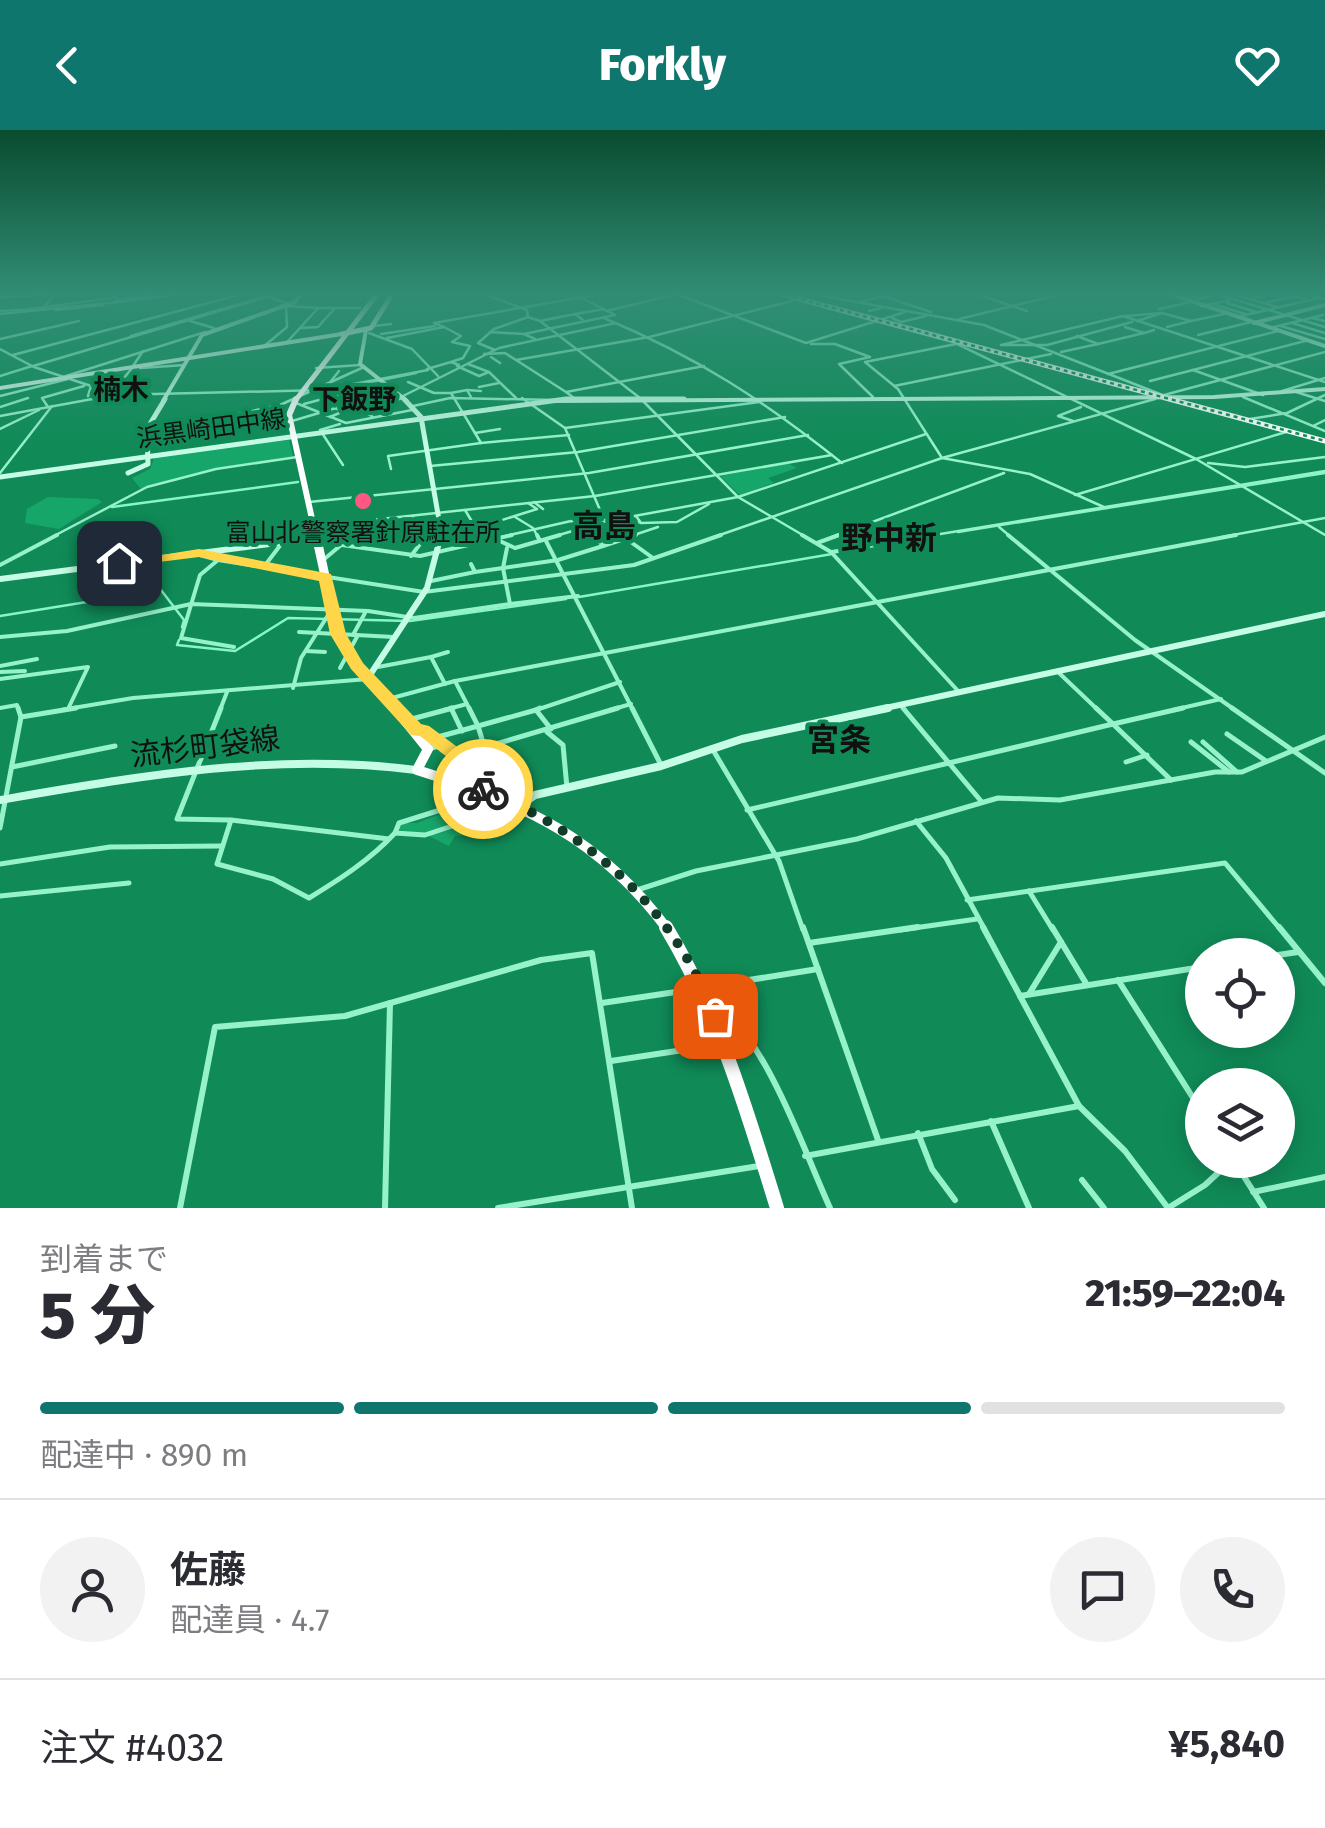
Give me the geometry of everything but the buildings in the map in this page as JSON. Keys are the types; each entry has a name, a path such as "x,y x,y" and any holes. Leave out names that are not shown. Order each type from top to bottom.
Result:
{"highway":[{"path":"335,343 296,399 290,422 332,610 347,653 417,731 428,749 417,770 478,787 521,805 574,836 637,890 667,926 704,988 777,1208"}],"main road":[{"path":"0,388 279,343"},
{"path":"263,346 280,343"}],"street":[{"path":"12,356 59,343"},
{"path":"32,366 106,343"},
{"path":"0,396 68,379 169,343"},
{"path":"128,473 146,468 145,434 198,343"},
{"path":"263,346 266,343"},
{"path":"20,717 133,698 293,688 368,678 430,581 442,538 420,417 415,408 363,366 357,358 363,343"},
{"path":"397,343 420,356 427,370 440,376"},
{"path":"296,399 320,390 427,370 463,358 470,346 458,343"},
{"path":"479,343 495,350"},
{"path":"393,405 389,402 460,365 519,343"},
{"path":"568,343 640,398 738,497 832,552 959,692"},
{"path":"516,360 614,343"},
{"path":"661,343 786,417 842,463"},
{"path":"824,343 870,358 838,364 874,397"},
{"path":"1007,343 1001,345 1012,349 1056,343"},
{"path":"1027,343 1164,396 1286,432 1075,494"},
{"path":"1214,343 1323,380"},
{"path":"1108,374 1225,343"},
{"path":"1150,381 1294,343"},
{"path":"1106,508 1030,474 942,458 894,386 865,362 956,344 1203,462 1325,535"},
{"path":"894,386 1098,344"},
{"path":"199,553 218,560 424,592 654,558 942,458 1278,365 1325,345"},
{"path":"0,349 32,366 90,386"},
{"path":"48,407 42,398 124,378 142,352"},
{"path":"491,357 504,353 574,398"},
{"path":"484,354 500,363"},
{"path":"451,362 490,372 516,398"},
{"path":"460,365 479,376 490,372"},
{"path":"316,368 363,366"},
{"path":"0,416 88,398 168,394 296,399 363,366"},
{"path":"566,392 705,366"},
{"path":"1193,370 1263,396"},
{"path":"68,379 73,388"},
{"path":"1280,394 1323,380"},
{"path":"408,382 450,396 556,400"},
{"path":"296,399 343,425 501,382"},
{"path":"145,434 362,388 357,383"},
{"path":"88,398 90,386"},
{"path":"320,390 344,404"},
{"path":"357,390 384,409 380,411 384,414"},
{"path":"467,390 471,398"},
{"path":"290,422 392,391"},
{"path":"1296,392 1318,398"},
{"name":"浜黒崎田中線","path":"0,475 343,425 574,398 1243,397 1296,392 1325,395"},
{"path":"1250,419 1286,413 1325,395"},
{"path":"450,396 482,443"},
{"path":"1243,397 1325,431"},
{"path":"0,407 28,398"},
{"path":"522,398 565,428 607,521 654,558"},
{"path":"565,428 758,399"},
{"path":"349,402 374,417"},
{"path":"0,429 48,407"},
{"path":"0,475 48,407"},
{"path":"1077,422 1056,417 1081,407"},
{"path":"330,417 344,412 334,408"},
{"path":"430,466 578,452 786,417"},
{"path":"1314,426 1325,420"},
{"path":"474,433 500,429"},
{"path":"320,430 343,465"},
{"path":"465,510 478,530 507,548 607,521 738,497 926,434"},
{"path":"308,502 586,473 808,435"},
{"path":"390,469 388,456 427,448 569,436"},
{"path":"322,561 371,520 595,496 832,454"},
{"path":"0,564 146,487 216,469 297,456"},
{"path":"1203,462 1245,467 1325,456"},
{"path":"818,543 1008,471"},
{"path":"832,552 1325,471"},
{"path":"430,581 558,560 696,514 713,501"},
{"path":"531,503 542,509"},
{"path":"411,556 420,544 478,530 537,509 531,503"},
{"path":"413,516 414,526"},
{"path":"636,516 640,522"},
{"path":"515,518 533,528 558,560 661,766"},
{"path":"387,699 455,681 604,652 1325,518"},
{"path":"0,579 316,540 411,556 438,554 533,528 571,522 603,546"},
{"path":"614,530 640,522 658,527"},
{"path":"998,527 1150,651 1325,773"},
{"path":"406,530 420,544"},
{"path":"266,564 282,542"},
{"path":"507,548 503,568 510,604"},
{"path":"218,560 200,574 181,638 234,647"},
{"path":"470,564 475,572"},
{"path":"0,637 68,631 191,604 408,617 578,596"},
{"path":"293,688 306,650 332,610"},
{"path":"340,668 364,614"},
{"path":"521,805 534,796 661,766 712,748 1325,614"},
{"path":"299,632 396,637"},
{"path":"306,650 325,652"},
{"path":"378,667 448,652"},
{"path":"430,656 445,684"},
{"path":"0,669 37,659"},
{"path":"0,679 88,667 68,709"},
{"path":"0,669 39,672"},
{"path":"1056,671 1171,780"},
{"path":"455,681 484,746"},
{"path":"434,738 620,682"},
{"path":"227,692 177,819 230,820 389,839"},
{"path":"748,810 1222,699"},
{"path":"406,720 466,704"},
{"path":"456,756 631,704"},
{"path":"900,704 981,801"},
{"path":"0,708 16,705 20,717 0,828"},
{"path":"451,708 462,731"},
{"path":"536,710 563,745 567,788"},
{"path":"230,820 218,867 272,879 309,898 354,872 389,839 398,823 469,801 484,776 423,730 417,731"},
{"path":"1226,734 1266,761"},
{"path":"637,890 696,871 858,839 981,801 1013,796 1060,800 1237,772 1325,737"},
{"path":"1191,742 1229,772"},
{"path":"1203,742 1237,772"},
{"path":"428,749 442,745"},
{"path":"12,767 115,746"},
{"path":"712,748 773,856 779,860 878,1140"},
{"path":"1126,762 1147,755"},
{"name":"流杉町袋線","path":"2,800 197,766 310,758 417,770"},
{"path":"469,801 488,832"},
{"path":"395,832 425,836 479,817"},
{"path":"916,821 946,858 1024,996 1079,1106 1125,1151 1168,1208 1213,1178"},
{"path":"0,864 64,851 143,842 222,846"},
{"path":"967,900 1225,862 1325,983"},
{"path":"0,896 128,882"},
{"path":"1029,891 1086,985"},
{"path":"809,943 978,919"},
{"path":"1024,996 1061,942"},
{"path":"180,1208 216,1027 321,1020 541,960 592,952 632,1208"},
{"path":"602,1003 818,968"},
{"path":"1024,996 1185,969"},
{"path":"1118,980 1185,1085"},
{"path":"704,988 727,1004 768,1076 830,1208"},
{"path":"385,1208 390,1002"},
{"path":"610,1061 725,1043"},
{"path":"805,1156 1079,1106"},
{"path":"991,1121 1029,1208"},
{"path":"918,1133 932,1169 955,1200"},
{"path":"498,1208 764,1165"},
{"path":"1253,1192 1325,1177"},
{"path":"1244,1178 1264,1208"},
{"path":"1082,1180 1104,1208"}],"green space":[{"path":"289,440 293,456 218,468 141,489 132,478 150,469 155,456"},
{"path":"787,463 797,468 768,478 774,483 740,495 720,476"},
{"path":"48,497 102,502 59,529 25,523 27,509"},
{"path":"470,803 487,833 455,836 449,846 425,834 398,830 401,823 417,823"}],"waterway":[{"path":"0,376 32,366"},
{"path":"331,381 339,371"},
{"path":"326,391 416,373"},
{"path":"958,532 1325,473"},
{"path":"112,507 298,482"},
{"path":"579,597 832,554"},
{"path":"0,616 161,590 184,620 182,627"},
{"path":"179,640 177,645 235,651 288,618 410,621 566,599"}],"railway":[{"path":"964,343 1325,441"}],"way so far":[{"path":"483,789 544,817 622,875 667,926 704,988 715,1016"}],"place":[{"name":"富山北警察署針原駐在所","path":"363,501"}],"district":[{"name":"楠木","path":"121,389"},
{"name":"下飯野","path":"354,399"},
{"name":"高島","path":"604,526"},
{"name":"野中新","path":"889,538"},
{"name":"宮条","path":"839,740"}],"route":[{"path":"119,563 199,553 200,557 326,578 334,622 347,653 417,731 423,730 484,776 478,787 483,789"}]}
